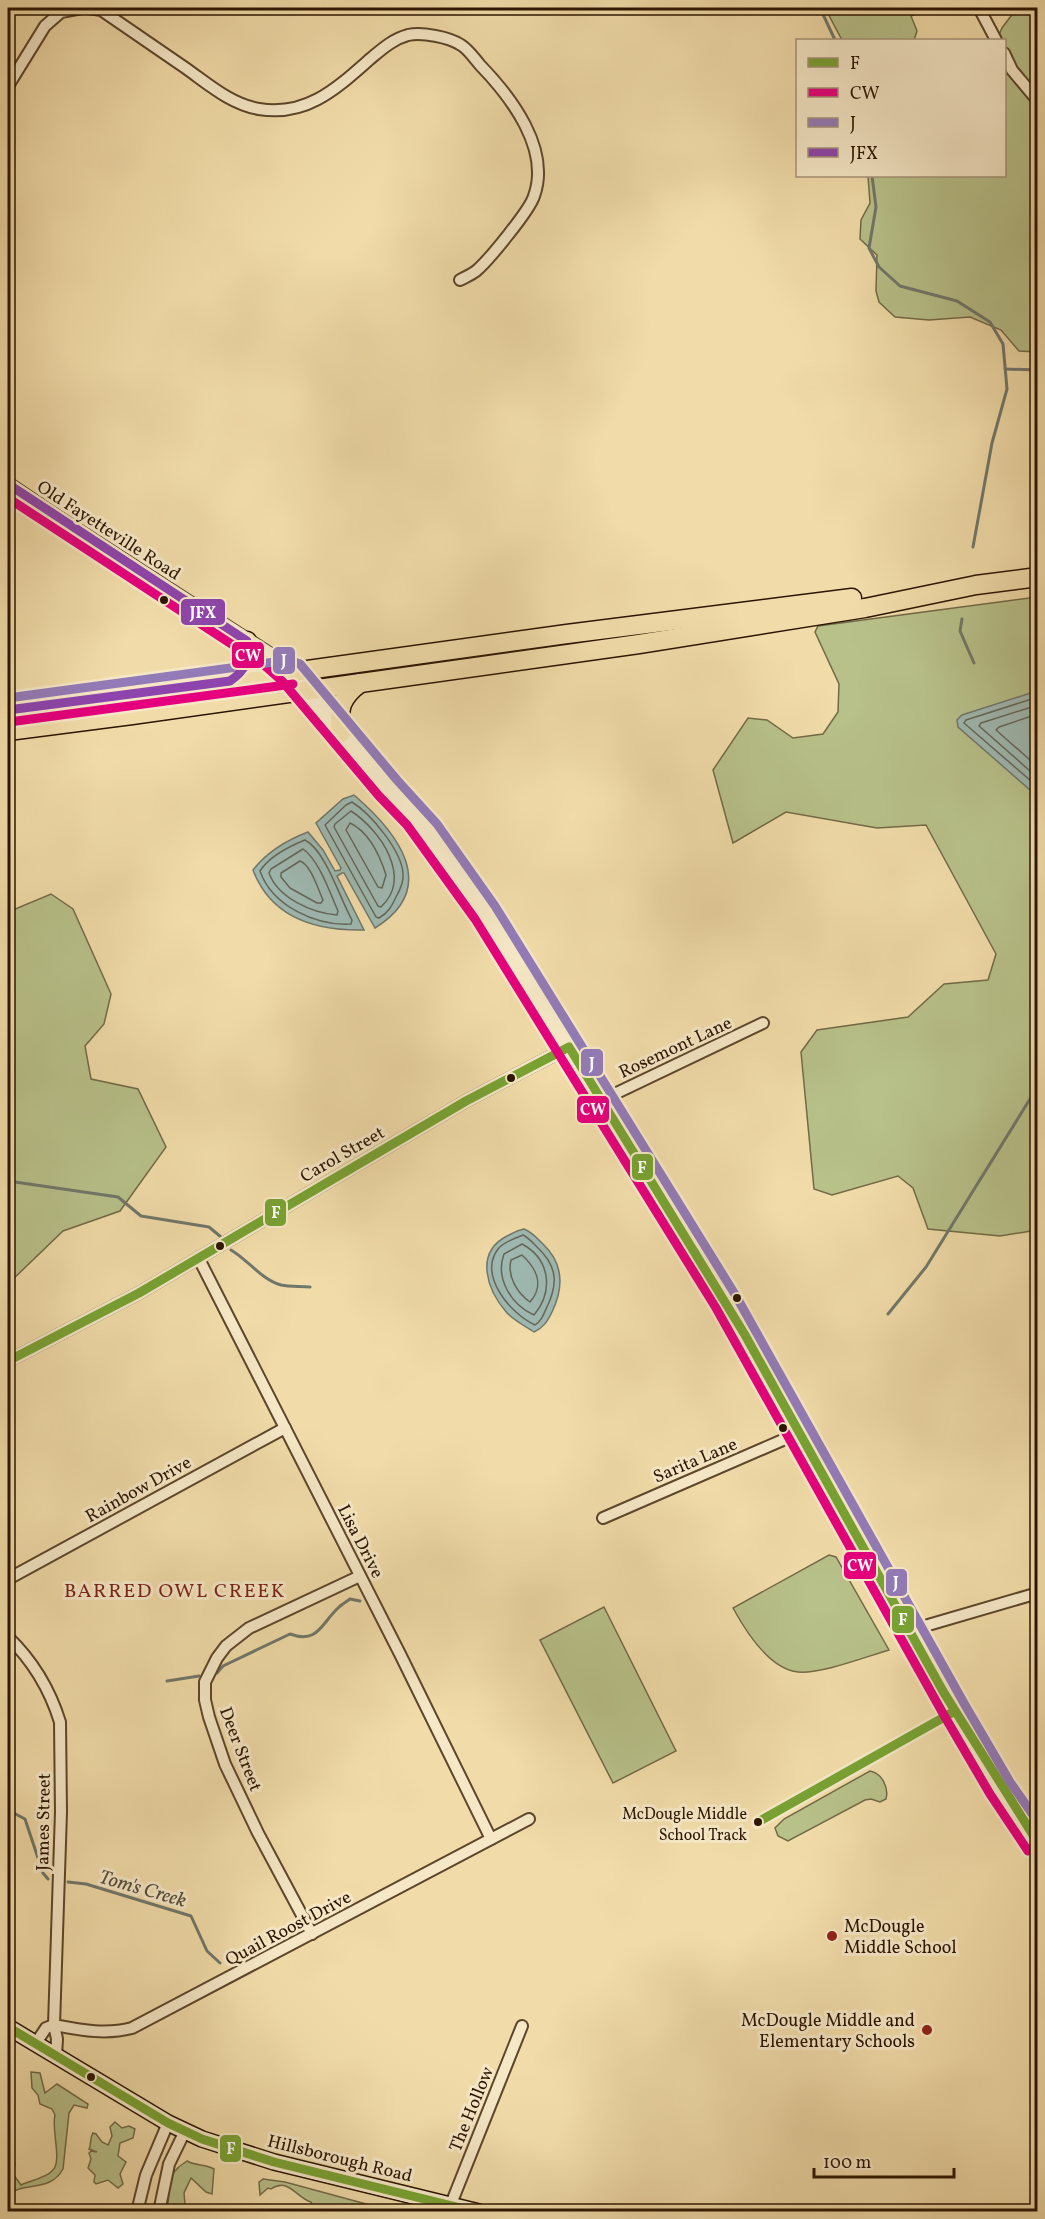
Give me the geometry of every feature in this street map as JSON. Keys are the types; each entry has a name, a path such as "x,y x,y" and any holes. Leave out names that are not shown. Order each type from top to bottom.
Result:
{"highway":[{"path":"8,710 567,634 925,588 976,585 1038,577"},
{"path":"8,730 639,644 865,608 976,585"},
{"path":"230,681 243,671 249,662 247,641"},
{"path":"341,733 340,714 343,701 348,692 360,683"}],"main road":[{"name":"Hillsborough Road","path":"8,2027 184,2132 274,2162 479,2211"}],"street":[{"path":"8,86 45,26 61,12 82,8"},
{"path":"89,8 101,10 225,95 249,106 271,110 298,108 318,100 336,88 388,43 409,35 430,34 461,45 497,83 529,132 537,152 539,169 537,189 532,203 476,271 460,280"},
{"path":"979,8 995,39"},
{"path":"1006,55 1012,70 1038,101"},
{"name":"Old Fayetteville Road","path":"8,484 272,656 291,672 445,854 485,912 726,1302 1000,1788 1038,1844"},
{"name":"Rosemont Lane","path":"602,1100 762,1023"},
{"name":"Carol Street","path":"8,1361 139,1293 466,1101 569,1047"},
{"name":"Lisa Drive","path":"198,1259 491,1839"},
{"name":"Rainbow Drive","path":"8,1579 285,1428"},
{"name":"Sarita Lane","path":"603,1518 800,1431"},
{"name":"Deer Street","path":"312,1934 258,1833 225,1764 208,1717 205,1682 211,1668 226,1646 249,1628 360,1576"},
{"path":"911,1630 1038,1593"},
{"name":"James Street","path":"8,1637 38,1674 56,1708 60,1722 61,1812 54,2025 57,2039 56,2055"},
{"name":"Quail Roost Drive","path":"54,2025 93,2032 118,2032 132,2028 529,1819"},
{"path":"36,2043 46,2028 54,2025"},
{"name":"The Hollow","path":"451,2204 522,2026"},
{"path":"137,2211 149,2165 168,2123"},
{"path":"159,2211 169,2164 184,2132"},
{"path":"140,2194 161,2200"}],"green space":[{"path":"825,8 931,8 911,16 917,31 914,39 841,39"},
{"path":"1017,8 1037,8 1037,96 1008,54 1006,39 998,37"},
{"path":"1006,61 1037,105 1037,352 1019,351 1001,330 970,317 929,320 895,317 879,302 876,291 877,255 860,239 861,220 870,203 868,177 1006,177"},
{"path":"1037,597 1037,1230 1000,1236 928,1229 913,1188 898,1176 832,1195 814,1189 801,1052 817,1030 908,1017 944,984 988,980 996,954 926,825 877,828 786,812 733,843 713,770 748,718 767,720 793,738 823,734 838,712 839,684 815,632 818,626"},
{"path":"51,894 73,909 111,994 104,1024 85,1046 91,1079 138,1089 166,1147 120,1211 63,1231 8,1284 8,912"},
{"path":"829,1555 836,1557 889,1650 819,1670 798,1672 787,1669 777,1664 759,1647 733,1608"},
{"path":"604,1607 676,1751 613,1783 540,1640"},
{"path":"870,1771 884,1782 886,1799 880,1802 865,1800 788,1841 778,1836 775,1828 784,1819"},
{"path":"31,2072 40,2073 45,2093 57,2084 88,2104 87,2108 74,2105 69,2113 63,2169 58,2176 44,2184 22,2188 8,2195 8,2165 14,2160 13,2174 21,2185 52,2171 57,2161 55,2115 52,2109 40,2104 38,2095 32,2088"},
{"path":"115,2122 122,2128 129,2126 135,2129 133,2138 120,2143 118,2156 126,2162 120,2174 123,2184 118,2188 108,2180 96,2184 95,2175 88,2168 91,2159 89,2153 97,2152 89,2149 93,2133 108,2145 112,2136 110,2127"},
{"path":"187,2161 214,2169 212,2194 206,2192 191,2178 184,2193 185,2204 181,2210 168,2211 172,2176 176,2169"},
{"path":"263,2179 285,2182 392,2211 315,2211 311,2202 283,2185 268,2188 260,2195 259,2182"}],"water":[{"path":"1038,691 1037,796 958,727 957,720 962,715"},
{"path":"354,795 385,826 397,843 405,860 409,878 406,895 395,912 375,928 344,873 337,876 364,930 329,928 298,918 271,900 253,870 278,847 308,832 323,850 335,871 340,870 341,868 316,823 343,799"},
{"path":"524,1229 534,1235 550,1252 560,1276 559,1294 552,1312 545,1324 534,1332 507,1313 494,1294 487,1272 490,1252 497,1243"}],"waterway":[{"path":"820,8 835,39"},
{"path":"872,177 876,207 869,248 879,267 900,286 957,301 990,322 1003,344 1007,389 992,443 973,547"},
{"path":"1005,369 1038,370"},
{"path":"962,619 960,631 974,663"},
{"path":"888,1314 926,1267 1038,1086"},
{"path":"8,1181 118,1197 141,1216 209,1227 221,1237"},
{"path":"231,1250 274,1282 284,1286 310,1287"},
{"path":"217,1673 223,1666 290,1634 299,1636 313,1634 350,1599 360,1601"},
{"path":"167,1681 199,1676"},
{"name":"Tom's Creek","path":"8,1810 25,1819 43,1873 48,1879"},
{"name":"Tom's Creek","path":"68,1882 86,1884 191,1916 207,1951 220,1963"}],"transit line":[{"name":"JFX","path":"8,484 247,641 247,660 240,673 230,681 8,710"},
{"name":"CW","path":"8,498 265,666 282,681 379,796 407,825 475,919 716,1308 945,1717 990,1794 1028,1851"},
{"name":"J","path":"8,698 289,660 300,664 437,824 495,906 736,1296 965,1705 1010,1782 1038,1822"},
{"name":"CW","path":"9,722 293,684"},
{"name":"F","path":"8,1361 139,1293 466,1101 569,1047 745,1335 944,1693 1038,1843"},
{"name":"F","path":"758,1822 955,1711"},
{"name":"F","path":"8,2027 168,2123 202,2139 274,2162 477,2212"}],"place":[{"name":"McDougle Middle School Track","path":"758,1822"},
{"name":"McDougle Middle School","path":"832,1936"},
{"name":"McDougle Middle and Elementary Schools","path":"927,2030"}],"district":[{"name":"BARRED OWL CREEK","path":"175,1590"}]}
